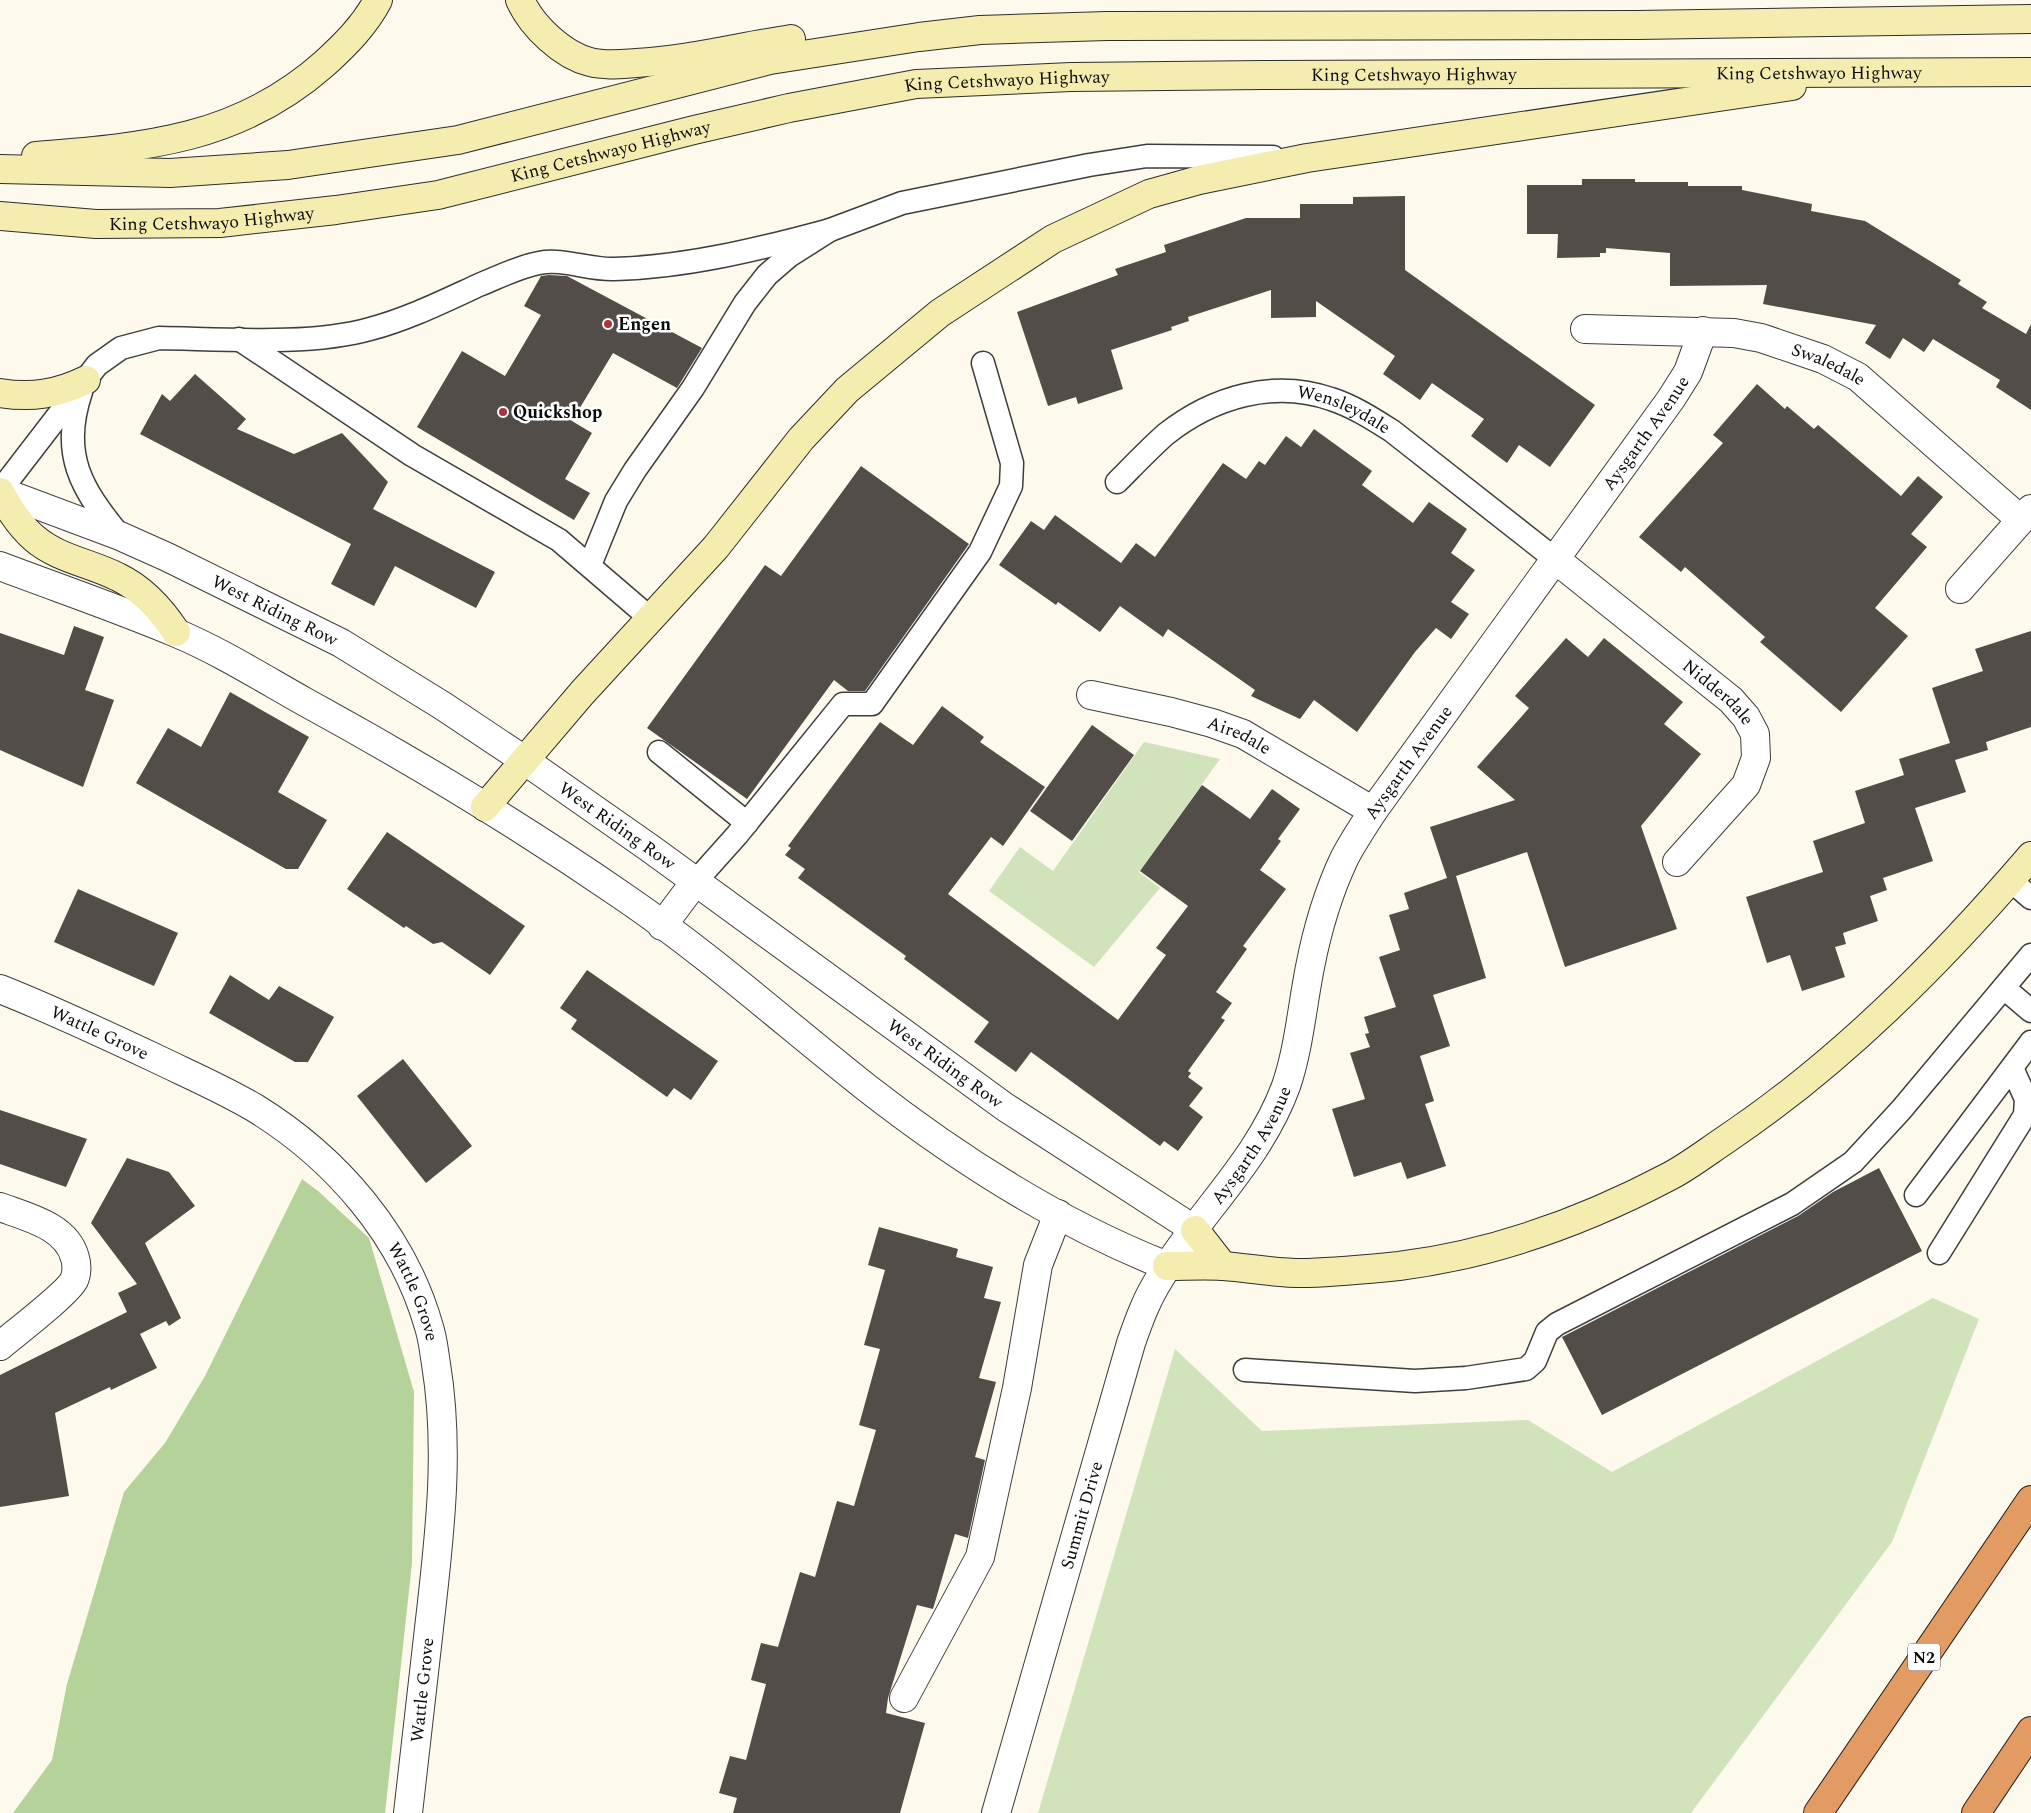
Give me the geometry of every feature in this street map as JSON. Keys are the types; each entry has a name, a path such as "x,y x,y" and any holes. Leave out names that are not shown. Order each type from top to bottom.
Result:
{"highway":[{"name":"N2","path":"1818,1813 2031,1500"},
{"path":"1976,1813 2031,1731"}],"main road":[{"path":"0,159 113,150 168,142 201,133 249,114 290,91 315,72 357,32 378,0"},
{"path":"520,0 540,28 569,53 589,62 610,65 686,58 750,45 853,31 880,31 919,37"},
{"path":"0,170 170,173 288,165 458,140 770,60 919,37 980,30 1107,26 1637,25 2031,19"},
{"path":"485,807 524,760 650,618 716,547 801,439 847,390 940,313 1053,239 1149,194 1199,180 1307,158 1888,72"},
{"name":"King Cetshwayo Highway","path":"0,216 96,224 220,223 345,209 438,195 788,108 916,84 1071,77 2031,72"},
{"path":"0,393 20,396 45,395 85,382"},
{"path":"0,491 22,527 36,540 57,554 118,576 137,588 164,613 176,632"},
{"path":"1167,1266 1223,1266 1259,1271 1308,1273 1400,1265 1485,1249 1539,1234 1589,1216 1664,1179 1767,1111 1852,1040 1909,987 2031,856"},
{"path":"1195,1230 1223,1266"}],"street":[{"name":"Swaledale","path":"1585,329 1734,333 1761,338 1823,359 1858,378 2026,514 1960,589"},
{"name":"Aysgarth Avenue","path":"1195,1230 1229,1186 1265,1131 1286,1086 1296,1049 1310,966 1320,923 1344,858 1373,811 1671,399 1688,372 1703,331"},
{"name":"West Riding Row","path":"0,491 120,536 242,592 341,643 443,706 524,760 695,882 1005,1107 1195,1230"},
{"name":"Nidderdale","path":"1555,559 1731,700 1746,718 1755,734 1756,758 1746,784 1677,862"},
{"path":"0,566 176,632 354,728 485,807 625,898 763,1002 868,1088 964,1158 1058,1214 1115,1244 1167,1266"},
{"name":"Airedale","path":"1091,695 1179,714 1243,734 1373,811"},
{"path":"662,926 695,882"},
{"name":"Wattle Grove","path":"0,989 58,1012 208,1083 255,1108 294,1136 332,1169 363,1202 392,1242 417,1291 430,1330 439,1385 443,1445 443,1482 442,1509 408,1813"},
{"path":"0,1207 40,1222 59,1233 72,1245 77,1264 74,1280 0,1346"},
{"path":"904,1698 980,1557 1017,1388 1038,1265 1058,1214"},
{"name":"Summit Drive","path":"996,1813 1131,1343 1145,1304 1167,1266 1195,1230"}],"lane":[{"path":"0,491 97,365 110,355 142,342 159,338 239,339 317,337 370,330 424,310 515,270 542,262 613,269 664,265 774,245 830,230 863,216 902,203 1099,163 1147,156 1307,158"},
{"path":"590,565 621,493 693,388 745,303 766,276 789,256 830,230"},
{"path":"239,339 412,455 559,540 650,618"},
{"path":"695,882 843,704 872,704 980,552 1011,486 1012,463 983,363"},
{"path":"85,382 73,424 73,446 77,468 83,485 94,505 120,536"},
{"name":"Wensleydale","path":"1117,482 1166,434 1218,403 1243,394 1299,392 1331,398 1363,412 1392,431 1555,559"},
{"path":"659,752 746,823"},
{"path":"2010,880 2031,898"},
{"path":"1245,1370 1415,1381 1466,1378 1526,1368 1535,1361 1547,1332 1557,1324 1792,1204 1853,1162 1901,1110 2031,955"},
{"path":"2004,988 2031,1011"},
{"path":"1916,1195 2031,1042"},
{"path":"1939,1253 2024,1115 2026,1099 2012,1068"}],"green space":[{"path":"1144,742 1220,759 1139,872 1160,888 1094,967 989,891 1020,847 1053,871"},
{"path":"302,1179 318,1191 369,1238 414,1392 412,1563 385,1813 13,1813 52,1760 67,1684 124,1492 165,1443 205,1376"},
{"path":"1933,1298 1979,1319 1892,1542 1691,1813 1038,1813 1175,1349 1262,1431 1528,1420 1612,1472"}],"building":[{"path":"1582,179 1688,182 1688,186 1742,186 1742,190 1812,204 1811,211 1865,221 1961,280 1958,284 1987,302 1982,308 2026,334 2031,324 2031,410 1996,387 2000,380 1933,339 1924,352 1903,338 1890,359 1865,343 1876,325 1763,304 1767,285 1670,286 1670,253 1606,248 1606,253 1600,253 1600,257 1557,258 1558,234 1527,234 1527,185 1582,185"},
{"path":"1405,196 1405,270 1595,405 1550,467 1519,445 1507,463 1471,436 1484,419 1432,383 1420,400 1383,374 1395,356 1316,301 1316,317 1271,318 1271,290 1188,317 1189,321 1171,327 1172,330 1111,350 1123,389 1078,404 1076,397 1048,406 1017,312 1118,275 1115,269 1166,252 1164,245 1246,218 1300,218 1300,204 1353,204 1353,197"},
{"path":"541,276 567,276 702,348 677,388 613,353 572,421 592,433 565,479 590,493 574,520 417,427 462,351 505,376 541,315 524,306"},
{"path":"195,374 246,419 237,429 294,454 342,433 388,482 373,509 495,572 476,608 395,566 374,606 331,584 351,544 140,434 162,394 170,401"},
{"path":"1757,384 1785,409 1787,406 1814,429 1818,425 1901,496 1918,476 1943,497 1911,534 1927,547 1875,608 1908,636 1841,712 1760,642 1765,637 1685,567 1681,572 1639,537 1723,443 1713,435"},
{"path":"1314,429 1372,471 1362,485 1413,523 1429,502 1467,529 1451,553 1475,570 1451,602 1469,614 1451,639 1436,628 1415,652 1357,732 1314,700 1300,719 1251,696 1255,690 1168,629 1163,637 1120,606 1100,632 1058,602 1056,605 999,565 1031,521 1044,530 1055,515 1121,563 1136,543 1155,557 1223,463 1246,479 1259,461 1265,465 1286,436 1301,447"},
{"path":"861,466 969,544 865,691 848,691 834,680 747,799 647,728 765,565 781,576"},
{"path":"74,626 104,637 85,690 114,700 83,787 0,750 0,633 64,655"},
{"path":"2031,631 2031,727 1986,742 1988,750 1955,760 1966,792 1915,808 1933,861 1883,878 1887,890 1870,896 1878,921 1843,933 1846,944 1835,947 1845,977 1802,991 1790,955 1767,963 1746,897 1823,872 1813,841 1865,823 1855,791 1904,775 1899,759 1950,743 1932,688 1983,671 1975,649"},
{"path":"1566,638 1588,657 1604,638 1683,702 1664,724 1701,754 1641,826 1677,929 1565,967 1527,852 1456,876 1486,978 1433,995 1450,1046 1420,1056 1434,1101 1425,1104 1446,1166 1407,1179 1401,1162 1354,1177 1332,1109 1365,1099 1350,1053 1370,1047 1365,1034 1369,1033 1364,1017 1396,1007 1379,957 1400,950 1389,915 1409,909 1404,893 1447,878 1430,827 1515,800 1477,767 1529,708 1515,696"},
{"path":"230,692 309,737 278,792 327,820 298,869 286,869 136,783 168,728 201,747"},
{"path":"942,706 984,737 980,742 1045,787 1003,846 991,837 948,894 1118,1020 1166,955 1156,948 1188,906 1140,871 1202,785 1250,819 1272,789 1300,809 1278,839 1281,841 1260,870 1286,889 1243,946 1247,949 1216,992 1232,1003 1221,1018 1225,1020 1188,1071 1191,1073 1188,1077 1203,1088 1189,1106 1203,1117 1178,1151 1164,1141 1160,1146 1031,1052 1016,1072 974,1042 989,1022 904,959 906,956 798,878 805,869 785,855 791,848 788,846 880,722 913,745"},
{"path":"1092,725 1134,755 1072,841 1030,811"},
{"path":"387,832 525,926 490,975 442,942 433,944 406,926 404,928 347,889"},
{"path":"78,889 178,933 154,986 54,942"},
{"path":"587,970 718,1061 691,1100 674,1088 667,1097 571,1029 577,1020 560,1008"},
{"path":"230,975 269,1000 279,986 334,1017 308,1062 295,1062 209,1013"},
{"path":"403,1059 472,1146 426,1183 357,1096"},
{"path":"0,1110 87,1139 66,1187 0,1164"},
{"path":"127,1158 169,1172 195,1206 145,1243 181,1318 169,1326 166,1321 140,1334 157,1368 111,1390 110,1387 55,1413 69,1496 0,1507 0,1375 127,1312 118,1293 137,1284 91,1223"},
{"path":"1879,1168 1922,1251 1602,1415 1562,1337 1798,1216 1833,1192"},
{"path":"879,1227 958,1249 956,1257 993,1267 984,1298 1001,1302 979,1378 996,1382 975,1457 985,1460 968,1538 955,1534 933,1609 917,1605 888,1698 886,1713 925,1723 900,1813 733,1813 737,1798 719,1793 730,1756 746,1760 766,1684 751,1680 761,1643 778,1647 800,1572 815,1577 837,1501 854,1506 876,1430 859,1425 880,1349 864,1345 885,1270 868,1265"}],"place":[{"name":"Engen","path":"608,324"},
{"name":"Quickshop","path":"503,412"}]}
